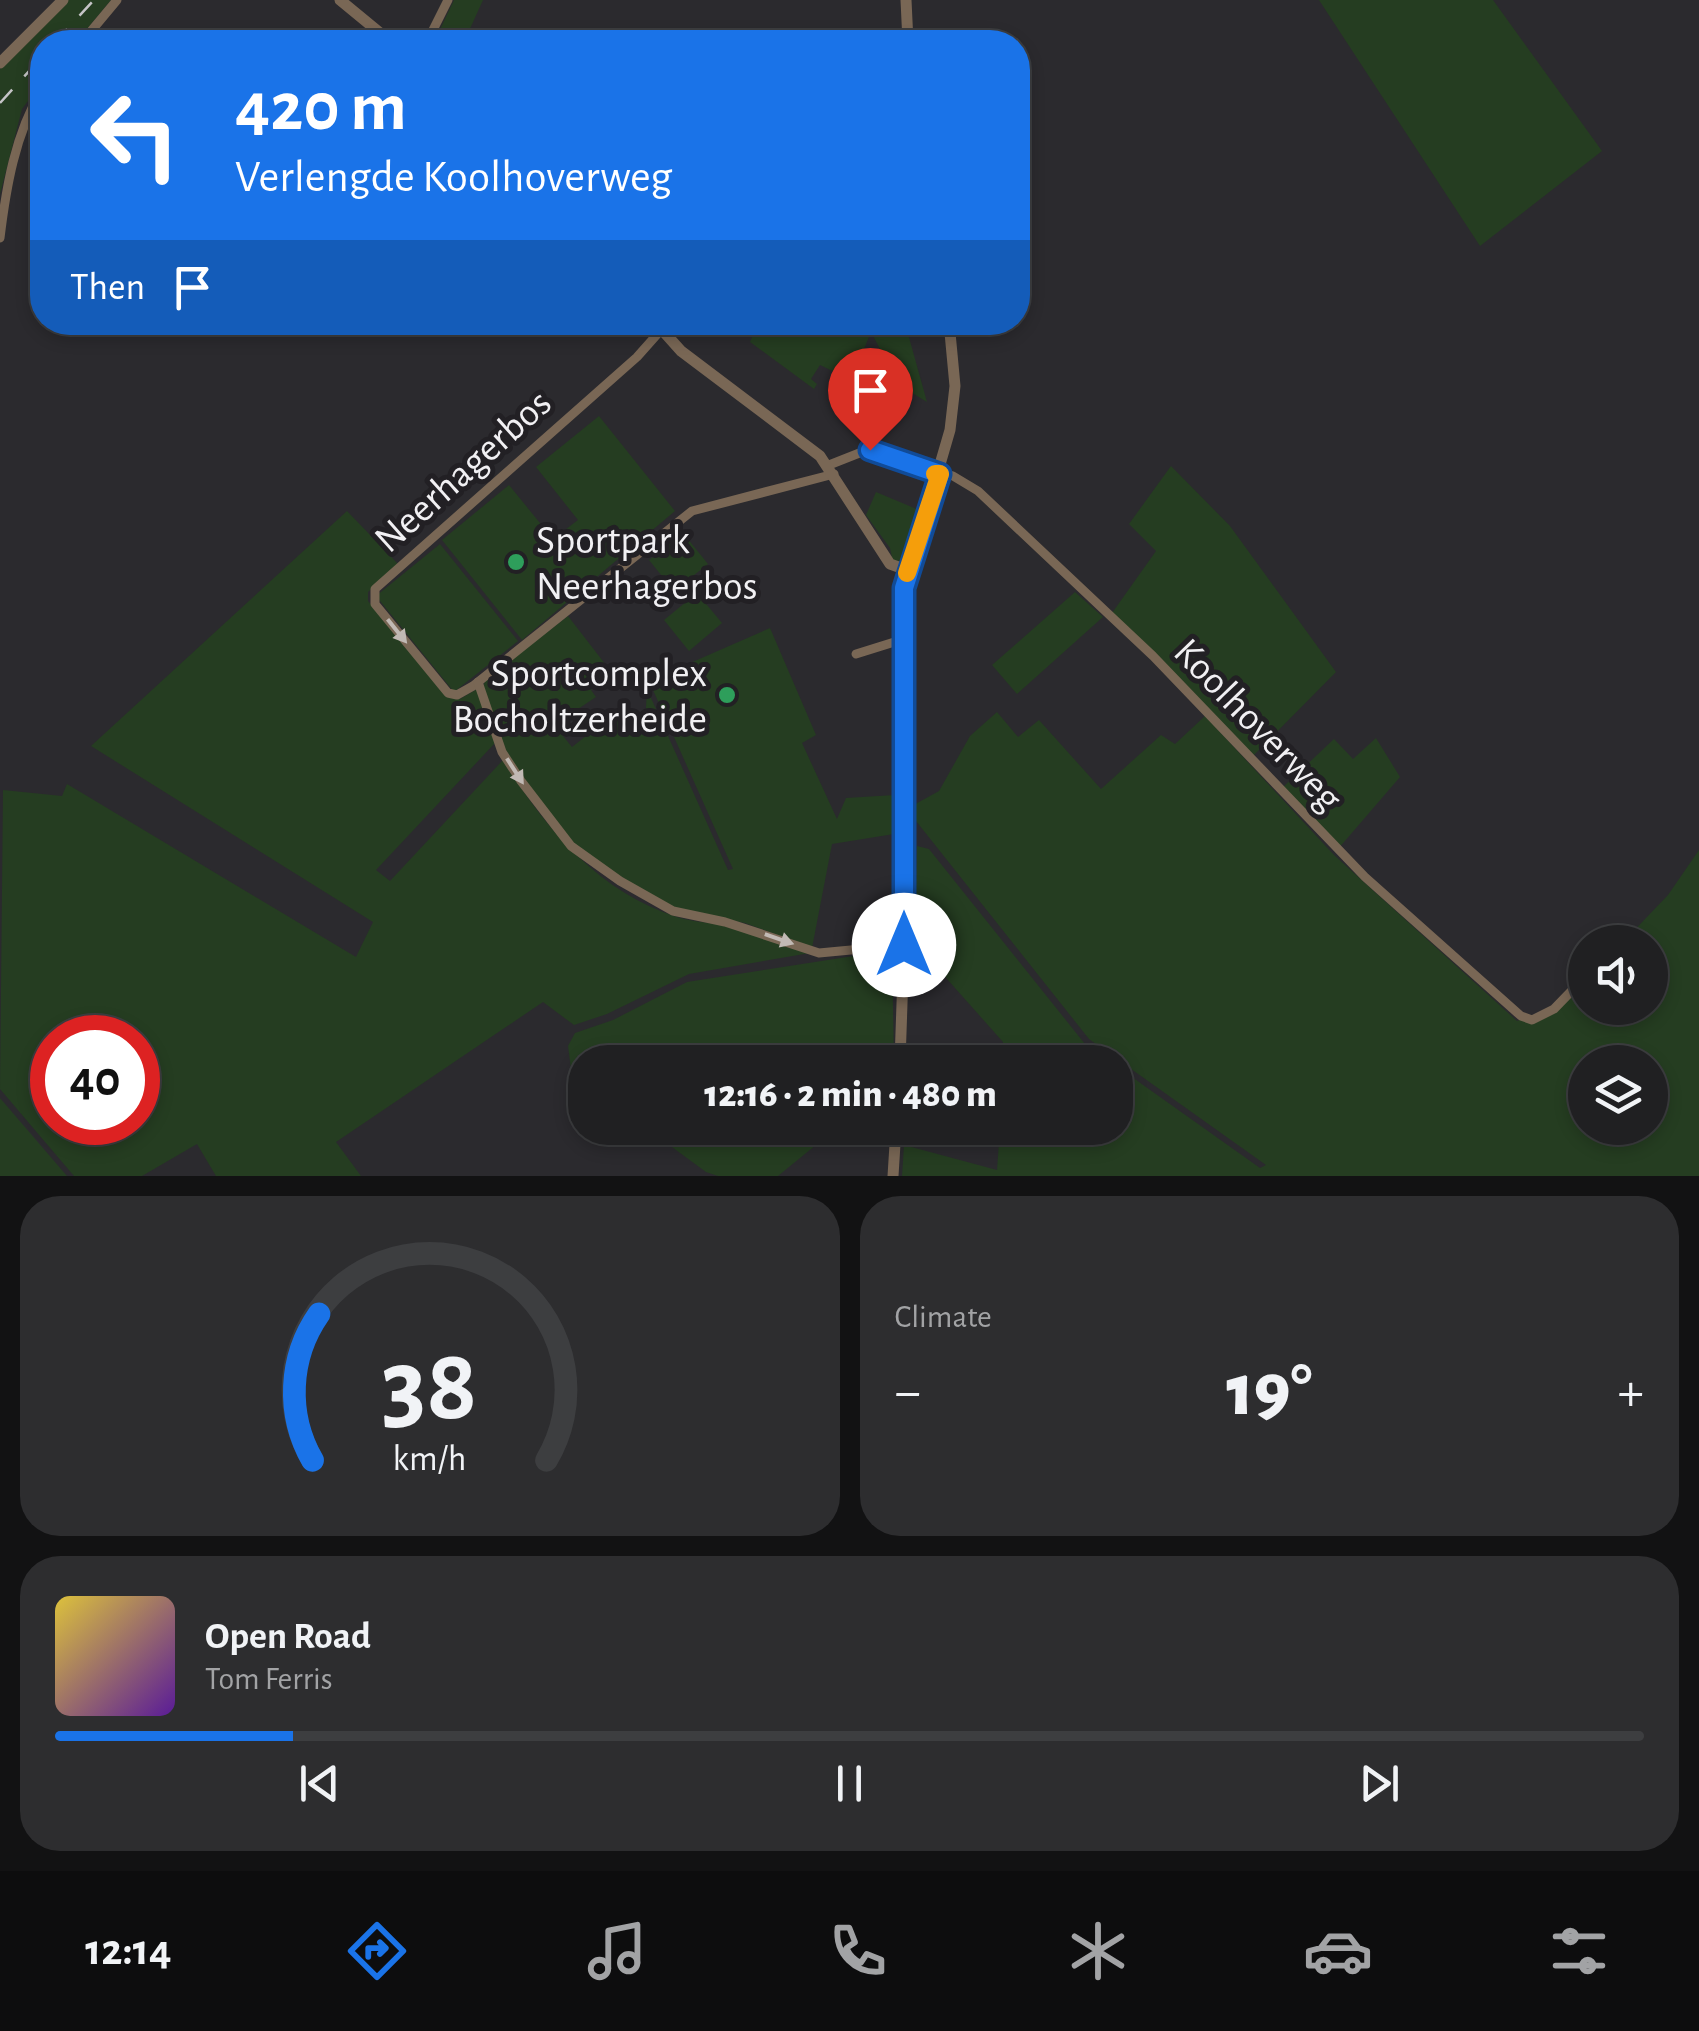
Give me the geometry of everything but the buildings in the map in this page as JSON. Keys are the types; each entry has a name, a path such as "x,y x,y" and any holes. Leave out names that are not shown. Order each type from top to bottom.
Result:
{"street":[{"path":"33,30 63,0"},
{"path":"92,30 117,0"},
{"path":"340,0 376,30"},
{"path":"432,30 448,0"},
{"path":"906,0 907,30"},
{"path":"0,63 30,33"},
{"path":"0,238 1,208 30,118"},
{"name":"Neerhagerbos","path":"478,682 460,694 448,693 374,602 377,586 637,357 652,335"},
{"path":"666,335 681,351 832,470 890,564 908,570"},
{"path":"901,1045 908,570 940,474 955,386 950,335"},
{"name":"Koolhoverweg","path":"478,682 692,511 832,470 868,450 972,486 1201,704 1364,877 1517,1012 1532,1020 1554,1009 1568,995"},
{"path":"856,654 904,639"},
{"path":"478,682 502,752 571,846 672,912 726,922 824,954 904,945"},
{"path":"893,1176 895,1145"}],"green space":[{"path":"68,0 111,0 86,30 38,30"},
{"path":"454,0 483,0 469,30 440,30"},
{"path":"1319,0 1493,0 1602,151 1480,246"},
{"path":"30,39 30,98 22,109 0,194 0,69"},
{"path":"748,335 870,335 851,380 820,365 811,379 817,384 814,389 750,342 752,337"},
{"path":"873,335 908,335 927,402 899,385"},
{"path":"599,416 675,511 522,640 442,540 509,485 553,539 578,520 536,467"},
{"path":"1171,466 1230,526 1336,672 1253,756 1112,613 1156,551 1129,524"},
{"path":"876,492 919,510 899,562 893,562 890,548 866,515"},
{"path":"347,511 398,564 368,592 368,601 447,697 460,699 477,689 495,743 376,870 390,881 503,760 555,833 622,891 677,917 746,929 810,953 689,974 607,1014 574,1025 543,1002 336,1142 361,1176 216,1176 197,1144 142,1176 74,1176 48,1145 160,1145 160,1015 30,1015 30,1124 0,1089 3,790 62,796 67,784 356,957 373,922 91,746"},
{"path":"683,533 708,564 674,591 649,560"},
{"path":"440,544 518,641 454,692 376,596"},
{"path":"1075,592 1103,617 1017,694 992,665"},
{"path":"697,593 722,623 689,651 664,620"},
{"path":"568,616 609,669 591,690 596,697 554,725 572,747 614,714 633,737 645,725 647,689 728,870 733,869 649,681 770,628 816,735 802,743 837,819 846,798 895,795 894,834 832,844 812,948 745,923 673,910 575,847 508,758 483,686 486,679"},
{"path":"997,712 1018,737 1039,720 1101,789 1161,735 1175,744 1205,716 1334,855 1517,1021 1554,1008 1568,996 1568,1025 1668,1025 1668,925 1639,925 1668,895 1699,850 1699,1176 902,1176 904,1145 997,1170 999,1145 1133,1145 1133,1078 1260,1168 1266,1165 1133,1070 1133,1045 1097,1045 1089,1039 916,821 910,807 939,791 970,736"},
{"path":"1376,738 1400,777 1338,849 1281,789 1334,739 1353,759"},
{"path":"917,846 929,849 1086,1045 1003,1045 915,943"},
{"path":"892,950 894,1045 569,1045 575,1033 613,1020 687,982"},
{"path":"0,1098 30,1133 30,1145 40,1145 67,1176 0,1176"},
{"path":"669,1145 816,1145 778,1176 718,1176 706,1172"}],"railway":[{"path":"66,30 94,0"},
{"path":"0,103 30,70"}],"slow traffic":[{"path":"907,573 940,474 935,474"}],"place":[{"name":"Sportpark Neerhagerbos","path":"516,562"},
{"name":"Sportcomplex Bocholtzerheide","path":"727,695"}],"route":[{"path":"870,450 940,474 904,588 904,945"}]}
